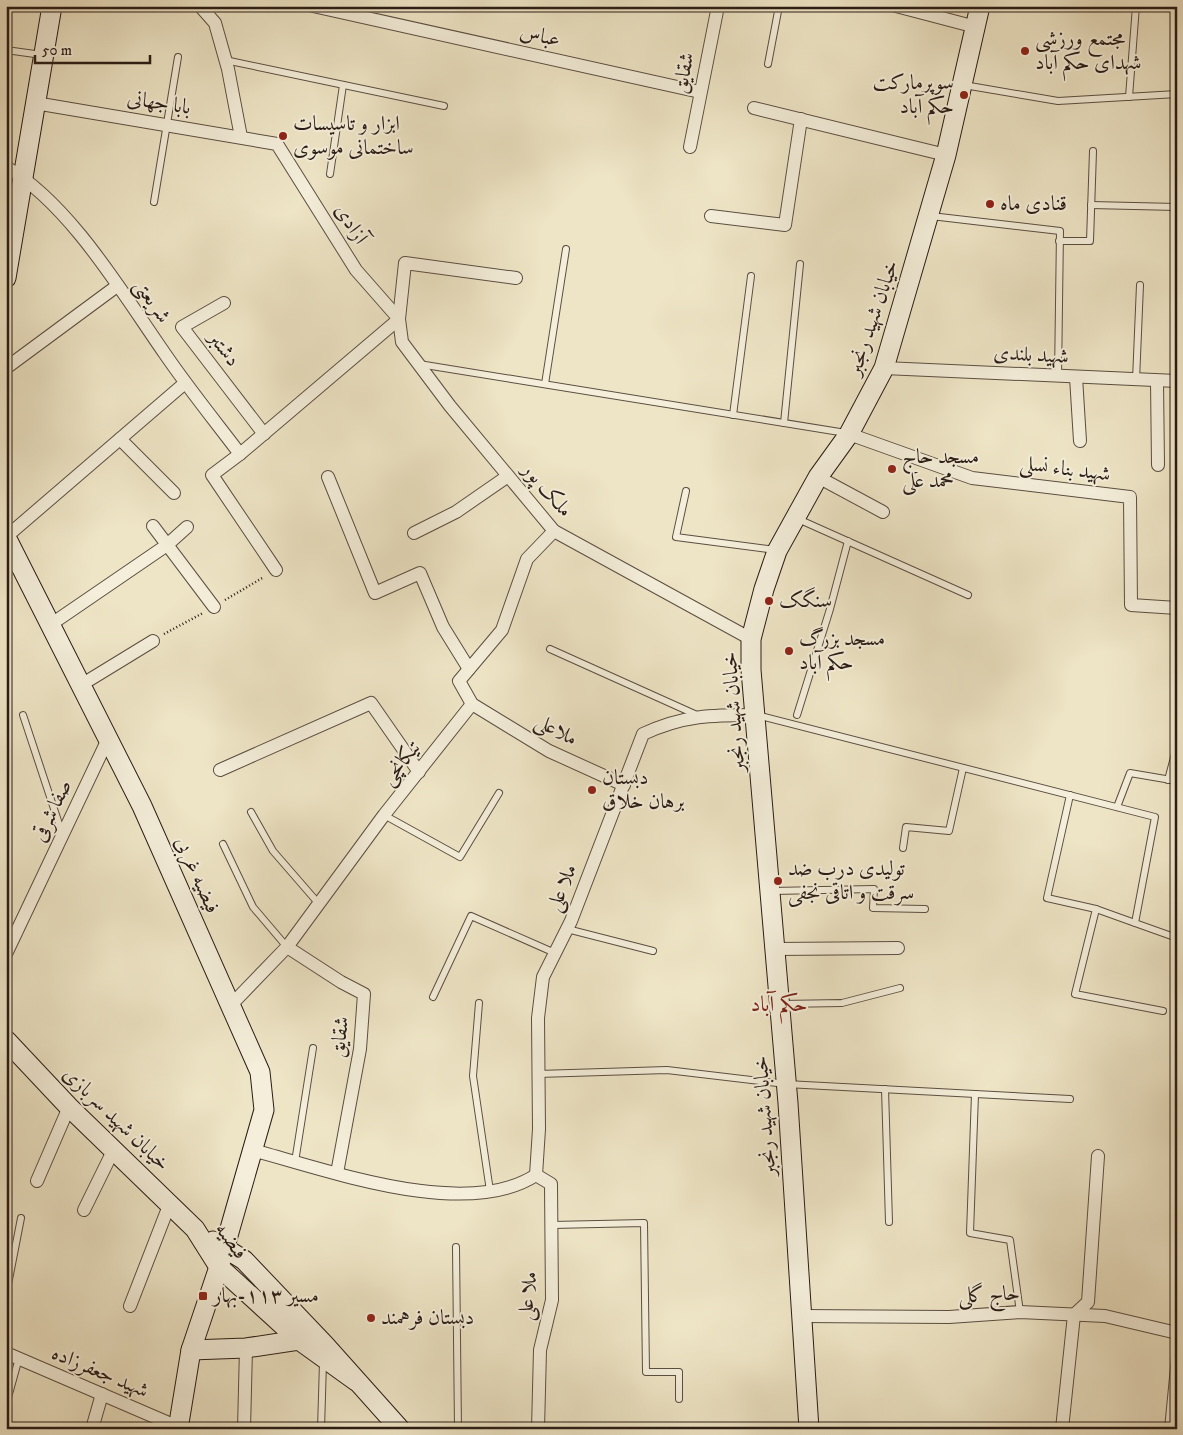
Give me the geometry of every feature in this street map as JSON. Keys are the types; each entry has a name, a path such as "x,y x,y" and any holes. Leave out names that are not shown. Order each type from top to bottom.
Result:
{"street":[{"path":"6,278 52,6"},
{"path":"200,6 215,23 226,60 242,137"},
{"name":"عباس","path":"313,6 700,92"},
{"name":"شقایق","path":"690,147 718,6"},
{"path":"896,6 976,27"},
{"name":"خیابان شهید رنجبر","path":"810,1429 786,1084 751,670 751,638 764,589 778,551 794,517 818,477 849,434 884,368 930,216 963,85 980,6"},
{"name":"بابا جهانی","path":"35,103 277,144"},
{"path":"754,108 946,155"},
{"path":"711,216 785,225 801,119"},
{"name":"آزادی","path":"277,144 356,270 399,319"},
{"name":"شریعتی","path":"6,167 24,178 62,212 117,286 184,383 240,454"},
{"name":"ملک پور","path":"516,278 405,263 399,319 402,342 554,532 751,638"},
{"path":"6,368 117,286"},
{"name":"دشتبر","path":"224,303 182,327 264,434"},
{"path":"276,570 212,475 264,434 399,319"},
{"name":"شهید بلندی","path":"884,368 1177,381"},
{"path":"1076,378 1080,441"},
{"path":"1157,381 1158,465"},
{"path":"6,537 184,383"},
{"name":"شهید بناء نسلی","path":"849,434 972,478 1130,497 1131,605 1177,608"},
{"path":"120,439 174,493"},
{"path":"414,533 456,512 508,476"},
{"path":"328,477 375,593 420,572 443,627 469,670"},
{"path":"818,477 883,512"},
{"path":"153,526 214,607"},
{"path":"50,624 167,544 187,527"},
{"path":"472,704 459,681 502,630 526,559 554,532"},
{"name":"فیضیه غربی","path":"6,537 142,806 260,1072 264,1110 224,1248 191,1350 178,1428"},
{"path":"81,685 153,641"},
{"path":"220,770 371,703 418,772"},
{"name":"تیکانچی","path":"230,1006 287,947 384,815 472,704"},
{"name":"ملاعلی","path":"472,704 549,751 624,785"},
{"name":"ملا علی","path":"538,1429 540,1350 552,1300 551,1184 536,1175 539,1129 538,1018 542,977 567,929 643,734 668,722 700,716 756,715"},
{"name":"صفا شرقی","path":"6,954 108,739"},
{"name":"شقایق","path":"287,947 341,982 364,994 360,1049 337,1173"},
{"path":"775,948 898,948"},
{"name":"خیابان شهید سربازی","path":"6,1040 69,1107 170,1203 195,1230"},
{"path":"37,1181 69,1107"},
{"path":"84,1210 114,1149"},
{"path":"252,1150 370,1184 430,1192 490,1192 522,1185 536,1175"},
{"path":"1062,1429 1074,1315 1088,1302 1098,1156"},
{"path":"130,1306 170,1203"},
{"name":"فیضیه","path":"195,1230 244,1260 325,1345 356,1382 400,1429"},
{"name":"فیضیه","path":"195,1230 218,1267 299,1340 356,1382"},
{"name":"حاج گلی","path":"802,1316 949,1317 1020,1312 1105,1316 1177,1334"},
{"path":"191,1350 246,1348 299,1340"},
{"path":"244,1429 246,1348"},
{"name":"شهید جعفرزاده","path":"6,1353 178,1428"},
{"path":"92,1429 102,1394"}],"lane":[{"path":"768,64 779,6"},
{"path":"1129,97 1136,6"},
{"path":"6,50 43,56"},
{"path":"154,202 178,57"},
{"path":"226,60 444,106"},
{"path":"330,174 343,85"},
{"path":"963,85 1058,101 1177,94"},
{"path":"1059,241 1090,241 1093,151"},
{"path":"1091,205 1177,207"},
{"path":"930,216 1060,231 1058,376"},
{"path":"546,384 566,249"},
{"path":"784,423 800,264"},
{"path":"733,415 751,276"},
{"path":"1136,380 1140,285"},
{"path":"417,363 849,434"},
{"path":"686,491 676,537 778,551"},
{"path":"794,517 968,595"},
{"path":"797,715 830,609 848,541"},
{"path":"550,649 700,716"},
{"path":"24,715 63,836"},
{"path":"756,715 1155,817 1135,923"},
{"path":"1168,780 1177,746"},
{"path":"903,848 906,827 949,831 963,768"},
{"path":"1117,807 1130,773 1177,781"},
{"path":"384,815 460,857 499,793"},
{"path":"1070,795 1047,898 1096,909 1177,938"},
{"path":"252,812 273,851 319,904"},
{"path":"223,844 254,907 287,947"},
{"path":"770,891 874,889 873,908 925,908"},
{"path":"1096,909 1075,994 1163,1011"},
{"path":"433,997 471,916 555,952"},
{"path":"567,929 653,952"},
{"path":"779,1004 842,1003 900,988"},
{"path":"479,1003 473,1076 490,1192"},
{"path":"295,1162 313,1048"},
{"path":"538,1074 667,1070 786,1084 1070,1099"},
{"path":"885,1089 889,1222"},
{"path":"975,1094 970,1233 1010,1240 1020,1312"},
{"path":"6,1295 21,1218"},
{"path":"552,1225 644,1223 646,1372 679,1372 679,1399"},
{"path":"456,1247 458,1429"},
{"path":"1168,1429 1177,1334"},
{"path":"6,1404 19,1358"},
{"path":"321,1429 323,1358"}],"place":[{"name":"مجتمع ورزشی شهدای حکم آباد","path":"1025,51"},
{"name":"سوپرمارکت حکم آباد","path":"964,95"},
{"name":"ابزار و تاسیسات ساختمانی موسوی","path":"283,136"},
{"name":"قنادی ماه","path":"990,204"},
{"name":"مسجد حاج محمد علی","path":"892,469"},
{"name":"سنگک","path":"769,601"},
{"name":"مسجد بزرگ حکم آباد","path":"789,651"},
{"name":"دبستان برهان خلاق","path":"592,790"},
{"name":"تولیدی درب ضد سرقت و اتاقی نجفی","path":"778,881"},
{"name":"مسیر ۱۱۳-بهار","path":"203,1296"},
{"name":"دبستان فرهمند","path":"371,1318"}],"district":[{"name":"حکم آباد","path":"779,1004"}]}
